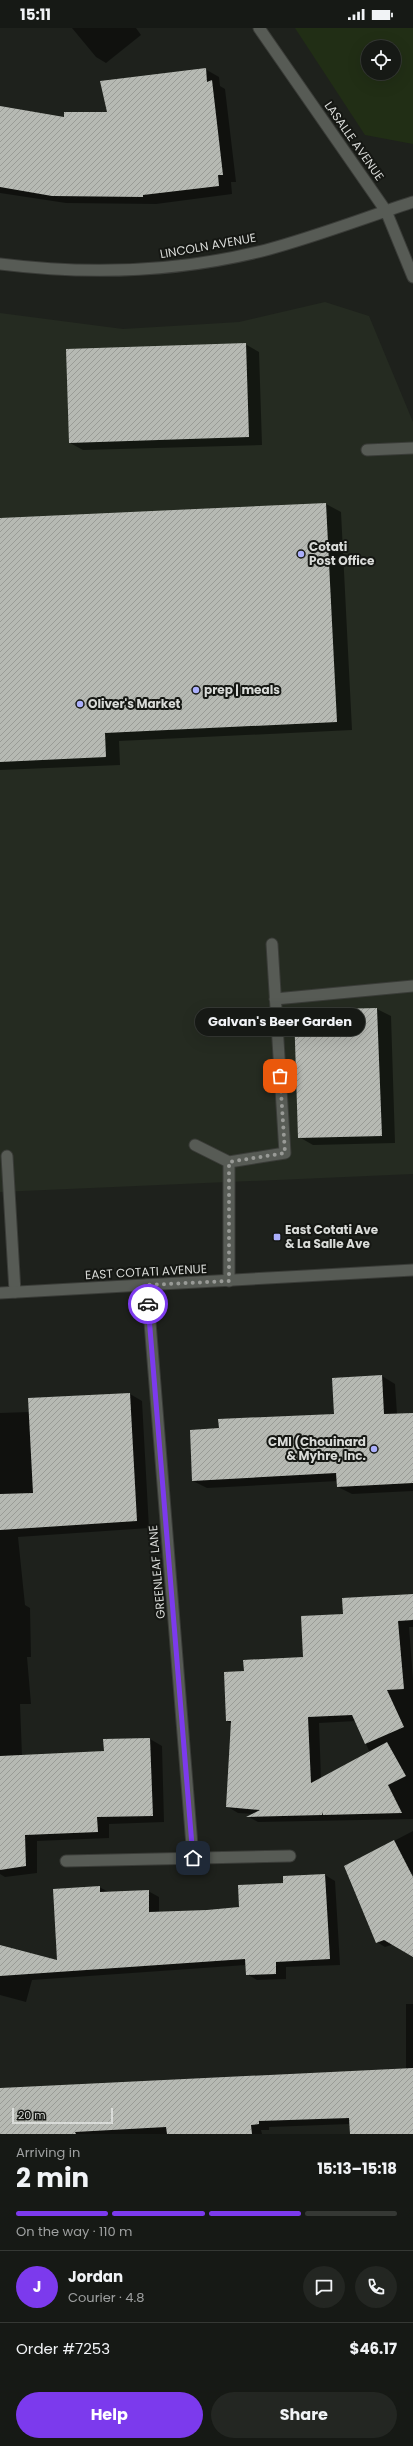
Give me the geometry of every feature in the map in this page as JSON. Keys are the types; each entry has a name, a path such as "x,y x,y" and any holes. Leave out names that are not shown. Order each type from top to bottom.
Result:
{"street":[{"name":"LASALLE AVENUE","path":"259,28 386,211 413,277"},
{"name":"LINCOLN AVENUE","path":"0,264 47,270 166,268 265,250 413,202"},
{"path":"367,450 413,448"},
{"path":"195,1145 229,1162 285,1153 272,944"},
{"path":"275,999 413,986"},
{"path":"7,1156 15,1292"},
{"path":"229,1162 229,1281"},
{"name":"EAST COTATI AVENUE","path":"0,1293 413,1270"},
{"name":"GREENLEAF LANE","path":"147,1285 193,1858"},
{"path":"66,1861 290,1856"}],"shaded area":[{"path":"325,302 369,316 413,422 413,1174 0,1192 0,313 123,329 239,322"}],"green space":[{"path":"295,28 413,28 413,144 365,135"}],"building":[{"path":"206,68 207,82 212,80 223,175 218,175 219,186 143,195 143,197 52,196 0,187 0,106 64,117 64,112 107,112 100,81"},
{"path":"246,343 249,437 69,443 66,349"},
{"path":"326,503 337,722 105,733 106,757 0,762 0,518"},
{"path":"377,1008 382,1136 298,1138 294,1010"},
{"path":"382,1375 384,1414 413,1413 413,1483 337,1487 336,1473 192,1481 190,1430 219,1428 218,1419 334,1414 332,1378"},
{"path":"130,1393 137,1521 0,1530 0,1494 33,1493 28,1398"},
{"path":"413,1594 413,1620 398,1621 404,1689 387,1690 404,1727 365,1744 352,1715 308,1717 311,1783 387,1742 406,1776 388,1785 402,1813 323,1815 322,1812 322,1815 246,1817 260,1810 226,1807 231,1721 226,1721 224,1672 244,1671 243,1660 303,1657 301,1616 343,1614 342,1598"},
{"path":"150,1738 153,1816 97,1817 98,1832 25,1835 26,1866 0,1870 0,1756 104,1751 103,1739"},
{"path":"394,1840 413,1877 413,1957 384,1940 376,1943 344,1866"},
{"path":"325,1874 330,1959 276,1962 276,1974 246,1975 245,1959 0,1976 0,1945 57,1960 53,1889 100,1886 100,1892 149,1890 149,1912 207,1910 239,1907 238,1885 283,1883 283,1876"},
{"path":"413,2068 413,2134 350,2134 349,2118 259,2121 259,2124 251,2125 252,2134 167,2134 166,2127 75,2132 76,2134 0,2134 0,2088"}],"way so far":[{"path":"148,1304 147,1285 229,1281 229,1162 285,1153 280,1076"}],"place":[{"name":"Cotati Post Office","path":"301,554"},
{"name":"prep | meals","path":"196,690"},
{"name":"Oliver's Market","path":"80,704"},
{"name":"Galvan's Beer Garden","path":"280,1076"},
{"name":"East Cotati Ave & La Salle Ave","path":"277,1237"},
{"name":"CMI (Chouinard & Myhre, Inc.","path":"374,1449"}],"route":[{"path":"148,1304 193,1858"}]}
